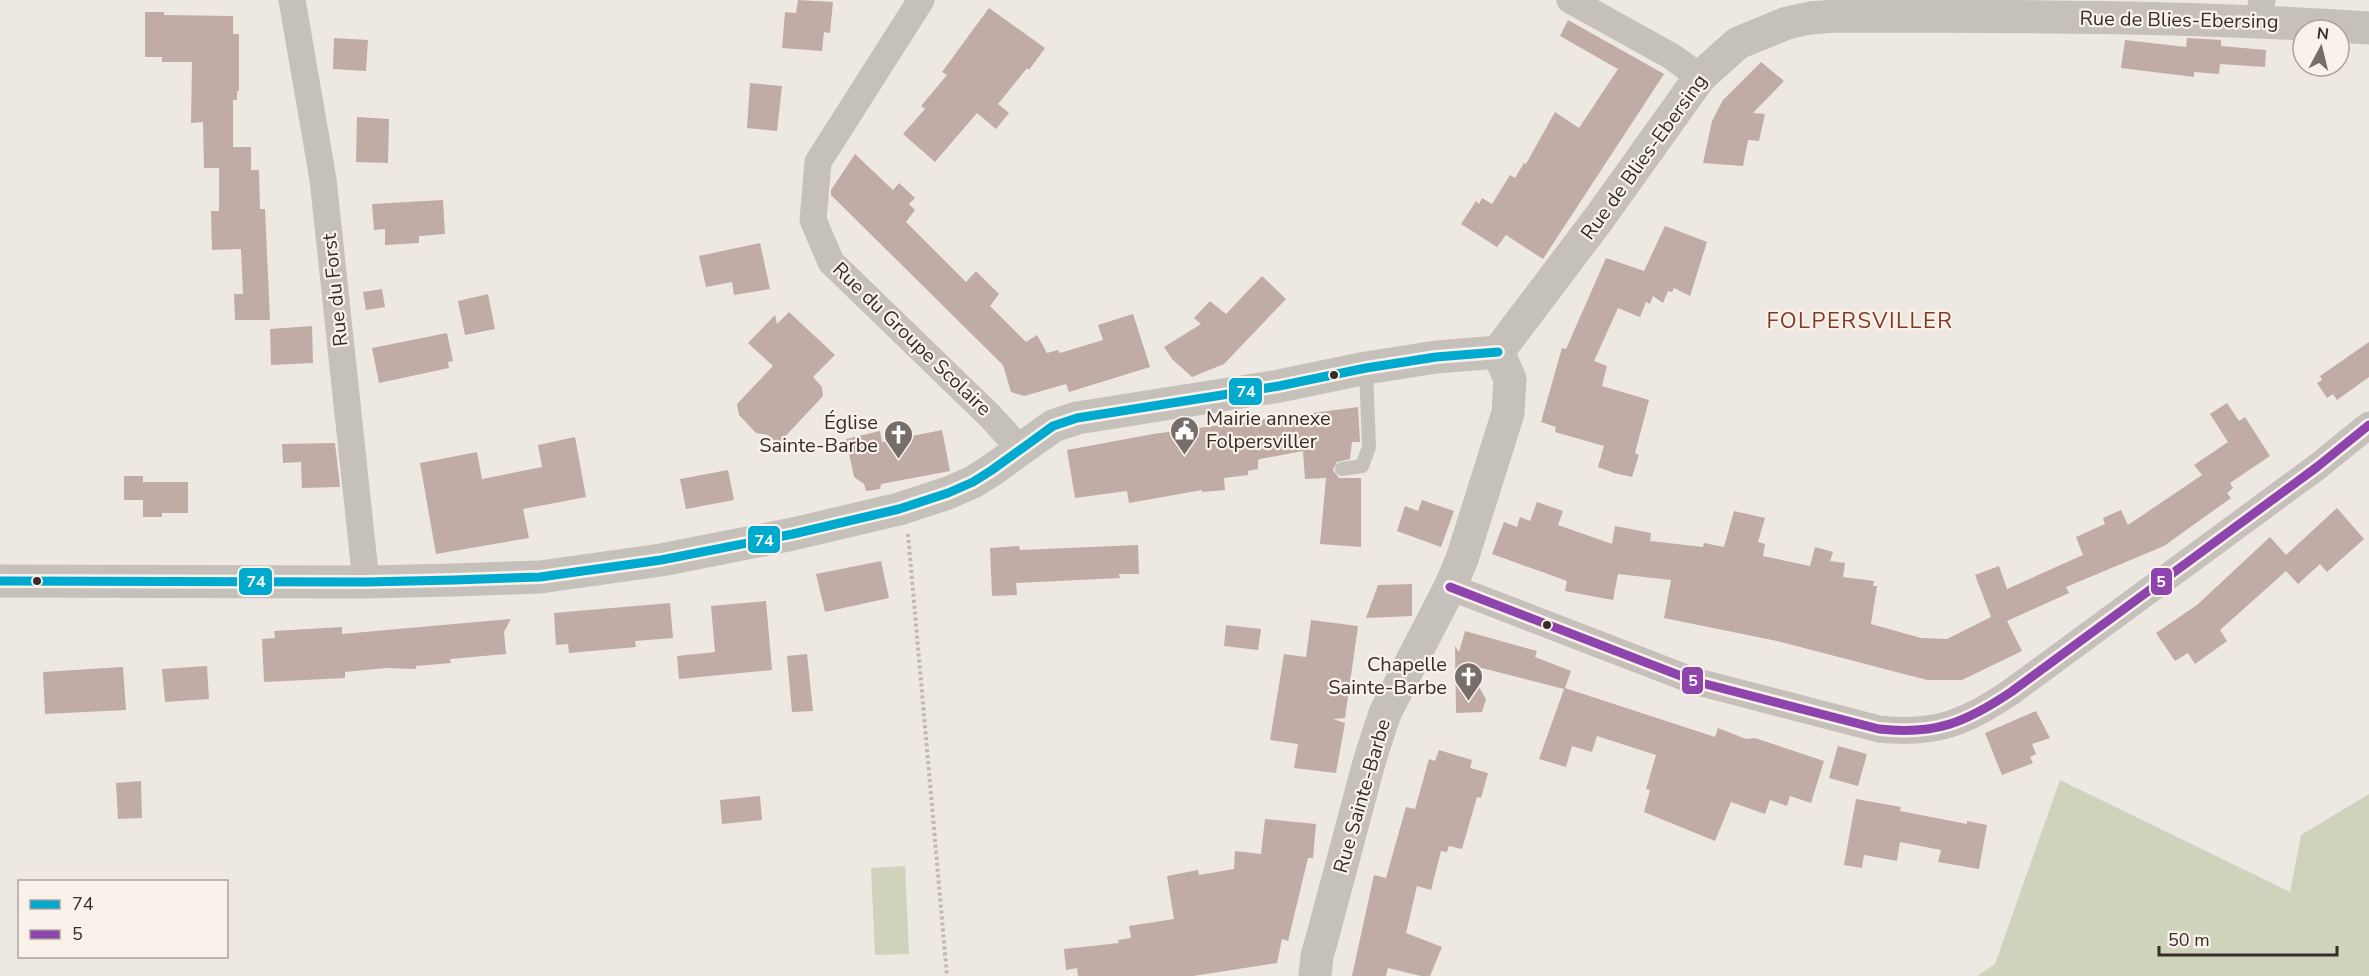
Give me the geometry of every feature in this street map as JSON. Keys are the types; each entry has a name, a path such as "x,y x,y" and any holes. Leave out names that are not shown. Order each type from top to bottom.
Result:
{"street":[{"name":"Rue du Forst","path":"292,0 323,179 366,582"},
{"name":"Rue du Groupe Scolaire","path":"921,0 818,162 813,220 831,262 990,416 1021,450"},
{"path":"1570,0 1671,56 1700,77"},
{"name":"Rue de Blies-Ebersing","path":"1498,352 1600,217 1700,77 1738,43 1787,23 1810,18 2260,10 2369,28"},
{"path":"0,580 366,582 540,577 661,560 793,534 906,506 948,493 973,482 1053,426 1077,418 1279,386 1366,368 1436,357 1498,352"},
{"name":"Rue Sainte-Barbe","path":"1316,976 1317,956 1370,759 1385,714 1450,587 1471,533 1508,413 1510,380 1498,352"},
{"path":"1450,587 1661,670 1705,684 1879,729 1906,732 1928,730 1946,726 1992,705 2011,692 2317,467 2369,425"}],"lane":[{"path":"1342,469 1362,466 1369,447 1366,368"}],"path":[{"path":"906,506 947,976"}],"green space":[{"path":"2060,780 2290,892 2301,835 2369,794 2369,976 1977,976 1995,964"},
{"path":"905,866 909,954 875,955 871,868"}],"building":[{"path":"798,0 833,2 830,33 824,32 822,51 782,48 785,12 796,13"},
{"path":"989,8 1045,48 1029,70 1027,68 998,104 1009,113 996,129 977,113 935,162 903,134 925,109 921,106 947,75 942,72"},
{"path":"145,12 164,12 164,15 233,16 233,34 239,34 239,91 237,91 237,100 233,100 233,147 251,147 251,170 259,170 260,209 265,209 270,320 235,320 234,294 243,294 241,249 212,250 211,211 219,211 219,168 204,168 203,122 191,123 192,62 162,62 162,57 145,57"},
{"path":"1568,20 1664,74 1543,259 1506,235 1497,247 1461,224 1476,201 1479,204 1482,198 1492,204 1510,175 1515,178 1524,163 1526,164 1555,112 1579,128 1618,69 1560,36"},
{"path":"334,38 368,40 366,71 333,69"},
{"path":"2187,38 2221,40 2221,46 2266,50 2265,67 2220,64 2219,74 2194,72 2194,77 2121,68 2125,40 2186,47"},
{"path":"1761,62 1784,81 1753,113 1765,114 1759,141 1748,140 1743,166 1703,163 1712,121 1723,100"},
{"path":"750,83 782,86 777,131 747,128"},
{"path":"357,117 389,119 388,163 356,162"},
{"path":"855,154 893,190 899,183 915,198 909,204 915,210 906,222 966,282 976,271 999,294 990,306 1026,342 1037,335 1047,353 1058,350 1060,353 1103,340 1098,325 1133,314 1150,367 1069,392 1066,384 1024,396 1011,392 1003,365 831,195 831,190"},
{"path":"443,200 445,234 419,236 419,243 385,245 385,229 374,230 372,204"},
{"path":"1665,226 1707,242 1690,296 1674,288 1672,292 1668,291 1663,303 1653,296 1650,304 1646,302 1640,317 1618,308 1594,361 1607,366 1602,386 1649,400 1635,453 1639,455 1632,477 1598,467 1604,446 1555,432 1556,427 1541,422 1562,348 1566,349 1606,258 1644,271"},
{"path":"760,243 770,289 734,295 732,282 706,287 699,256"},
{"path":"1262,276 1286,299 1224,364 1192,377 1172,359 1164,347 1201,324 1194,318 1210,301 1226,314"},
{"path":"382,289 385,307 366,310 363,292"},
{"path":"488,294 495,329 465,335 458,301"},
{"path":"789,312 835,355 813,377 822,387 823,396 778,444 768,435 756,433 739,415 737,404 773,366 748,343 775,315 777,324"},
{"path":"312,326 313,363 271,365 270,329"},
{"path":"447,333 453,361 448,362 449,368 379,383 372,348"},
{"path":"2369,342 2369,377 2337,400 2333,394 2327,398 2317,383 2322,380 2320,376"},
{"path":"2227,403 2239,421 2245,417 2270,456 2230,483 2233,488 2227,493 2231,498 2164,546 2066,587 2069,593 2007,621 2022,651 1962,680 1927,680 1777,641 1664,618 1671,580 1618,574 1613,600 1565,591 1567,581 1492,554 1504,522 1517,527 1520,517 1530,521 1537,502 1563,511 1558,525 1612,544 1615,526 1651,533 1650,541 1703,547 1704,543 1724,547 1734,511 1765,518 1758,542 1765,544 1763,556 1810,566 1815,547 1833,552 1830,561 1845,563 1843,577 1874,581 1873,586 1877,586 1871,624 1921,638 1947,639 1991,617 1975,575 1999,566 2007,589 2083,555 2076,537 2105,524 2103,518 2121,510 2128,525 2202,475 2194,465 2228,442 2210,414"},
{"path":"1358,407 1360,442 1352,442 1350,459 1337,462 1333,470 1339,478 1361,478 1361,547 1320,544 1326,478 1305,479 1303,451 1258,460 1258,469 1248,471 1248,475 1224,478 1225,490 1202,492 1202,490 1129,503 1127,491 1075,498 1067,450 1153,434"},
{"name":"Église Sainte-Barbe","path":"942,430 950,471 881,484 880,489 866,491 864,484 854,477 846,439 880,431 882,442"},
{"path":"575,437 586,497 523,509 529,538 436,554 420,463 477,452 482,479 542,467 538,445"},
{"path":"335,443 340,487 302,488 301,462 283,463 282,444"},
{"path":"728,470 734,500 686,509 680,479"},
{"path":"124,476 143,476 143,482 188,482 188,513 162,513 162,517 143,517 143,500 124,500"},
{"path":"1422,500 1454,511 1441,547 1397,531 1405,506 1418,511"},
{"path":"2337,508 2364,539 2327,572 2320,564 2298,584 2286,571 2220,630 2227,641 2195,664 2188,653 2175,661 2156,633 2197,605 2270,537 2286,555"},
{"path":"1138,545 1139,574 1119,574 1120,578 1016,583 1017,595 992,596 990,548 1019,546 1020,550"},
{"path":"881,561 889,598 825,612 816,574"},
{"path":"1412,584 1412,616 1366,618 1378,585"},
{"path":"766,601 772,670 679,679 677,656 715,652 711,606"},
{"path":"670,603 673,638 635,641 636,647 569,653 568,644 556,645 554,613"},
{"path":"511,619 504,632 506,654 450,659 451,663 416,666 416,669 386,668 345,672 345,678 264,682 262,639 275,638 274,631 342,627 342,634"},
{"path":"1311,620 1358,626 1345,718 1333,719 1345,723 1336,773 1294,768 1298,744 1270,740 1284,654 1306,657"},
{"path":"1226,625 1261,629 1258,650 1224,646"},
{"path":"1465,631 1537,651 1535,657 1571,671 1565,688 1715,737 1718,728 1746,739 1755,738 1824,761 1811,803 1790,796 1787,806 1770,800 1765,814 1731,802 1715,841 1644,812 1650,790 1646,789 1656,755 1597,736 1592,752 1572,746 1566,767 1539,759 1564,689 1466,664 1486,699 1482,712 1456,713 1455,646 1459,652"},
{"path":"807,654 813,711 792,712 787,656"},
{"path":"207,666 209,699 165,702 162,669"},
{"path":"123,667 126,710 45,714 43,672"},
{"path":"2036,711 2050,738 2032,744 2036,754 2030,757 2033,763 2002,775 1985,733"},
{"path":"1838,746 1867,754 1858,786 1829,778"},
{"path":"1439,750 1472,760 1470,768 1488,773 1481,798 1477,797 1462,849 1449,846 1447,852 1441,851 1431,890 1417,886 1406,933 1442,947 1430,976 1388,968 1386,976 1352,976 1374,875 1386,878 1406,807 1415,809 1429,759 1435,761"},
{"path":"141,781 142,818 118,819 116,783"},
{"path":"760,796 762,820 722,824 720,800"},
{"path":"1856,799 1901,807 1900,811 1967,824 1967,821 1987,825 1979,869 1938,862 1941,850 1900,842 1897,861 1864,855 1862,868 1844,865"},
{"path":"1265,819 1316,824 1313,858 1308,858 1288,941 1282,939 1277,963 1193,976 1078,976 1077,968 1066,970 1064,949 1119,943 1118,940 1131,938 1129,926 1174,919 1167,876 1198,870 1199,875 1234,869 1235,851 1261,854"}],"transit line":[{"name":"74","path":"0,581 366,582 454,580 540,577 661,560 793,534 899,509 948,493 973,482 992,470 1053,426 1077,418 1279,386 1366,368 1436,357 1498,352"},
{"name":"5","path":"1450,587 1694,681 1879,729 1933,728 1964,719 2011,692 2317,467 2369,425"}],"place":[{"name":"Mairie annexe Folpersviller","path":"1185,456"},
{"name":"Église Sainte-Barbe","path":"899,460"},
{"name":"Chapelle Sainte-Barbe","path":"1468,702"}],"district":[{"name":"FOLPERSVILLER","path":"1860,321"}]}
